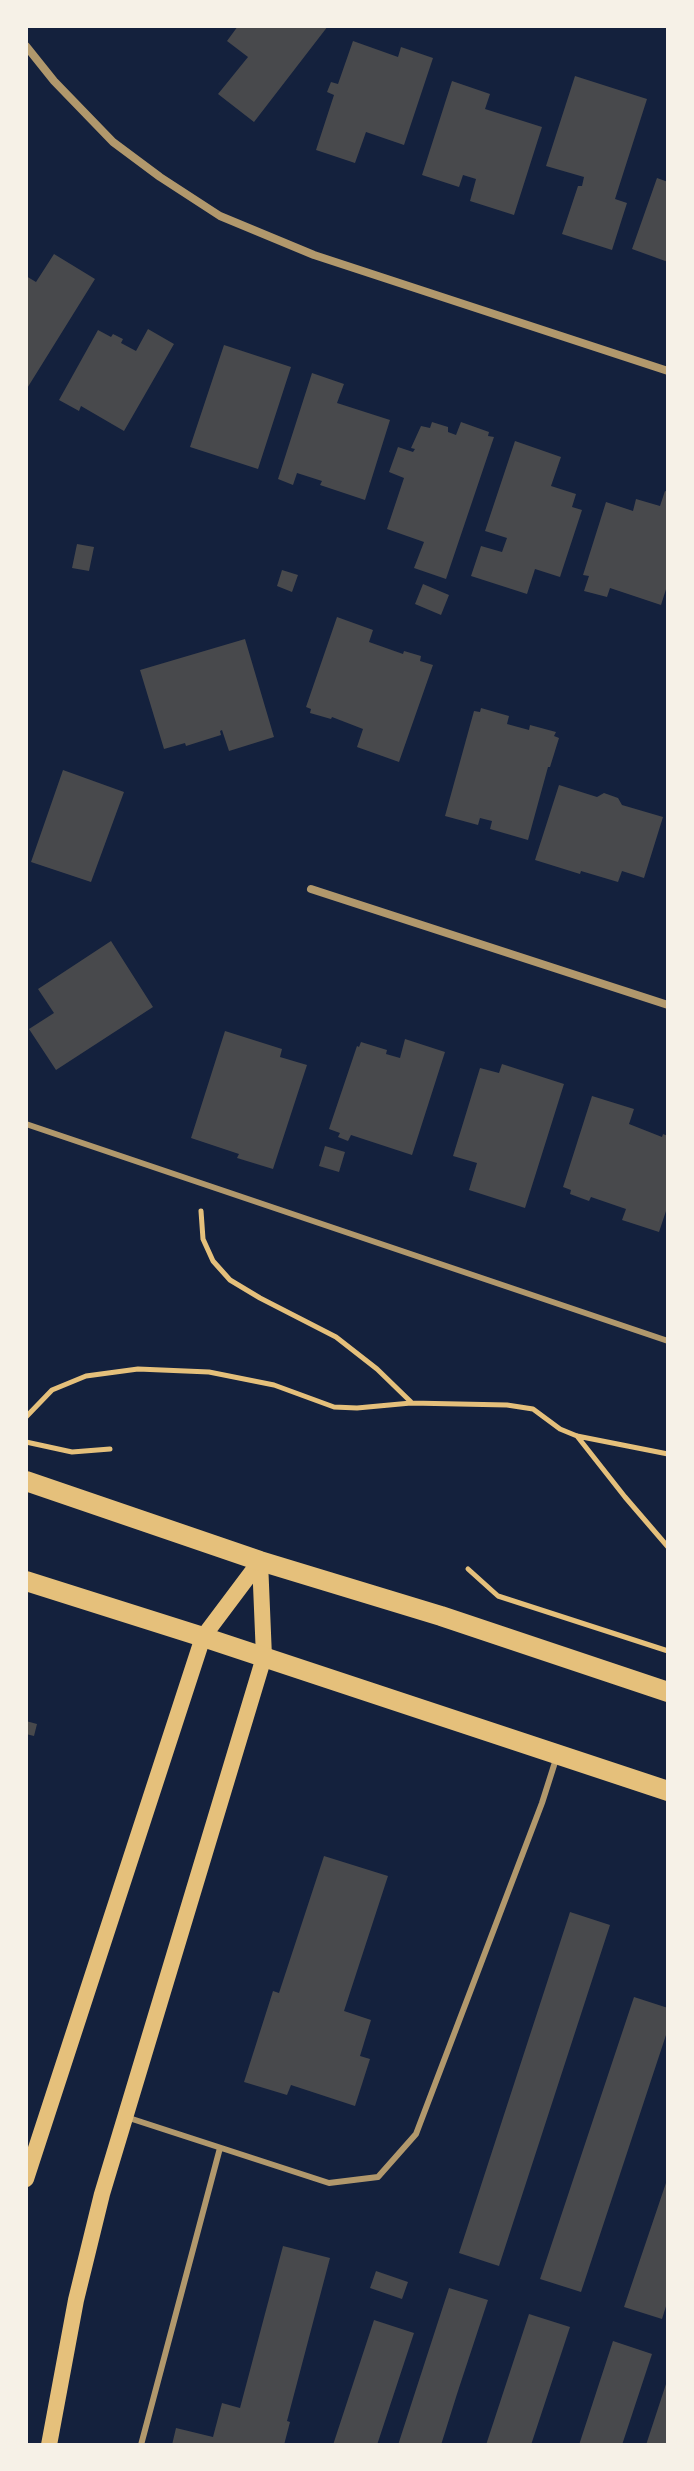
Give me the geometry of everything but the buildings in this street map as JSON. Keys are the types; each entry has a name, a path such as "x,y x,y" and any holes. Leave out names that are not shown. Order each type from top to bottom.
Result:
{"main road":[{"path":"26,1481 260,1561 441,1616 668,1692"},
{"path":"26,2179 203,1637 260,1561"},
{"path":"49,2445 76,2300 100,2202 264,1657 260,1561"},
{"path":"26,1581 668,1791"}],"street":[{"path":"26,46 54,81 113,142 220,216 314,255 668,371"},
{"path":"311,889 668,1005"}],"lane":[{"path":"26,1124 668,1341"},
{"path":"125,2117 329,2183 378,2177 416,2134 542,1803 557,1755"},
{"path":"141,2445 220,2148"}],"path":[{"path":"206,1185 200,1216 203,1239 213,1261 230,1280 336,1337 377,1369 411,1403"},
{"path":"26,1417 52,1390 86,1376 138,1369 222,1374 274,1385 334,1407 411,1403 507,1405 533,1409 560,1429 577,1436 668,1454"},
{"path":"577,1436 668,1547"},
{"path":"26,1442 72,1452 110,1449"},
{"path":"468,1569 498,1596 668,1651"}]}
